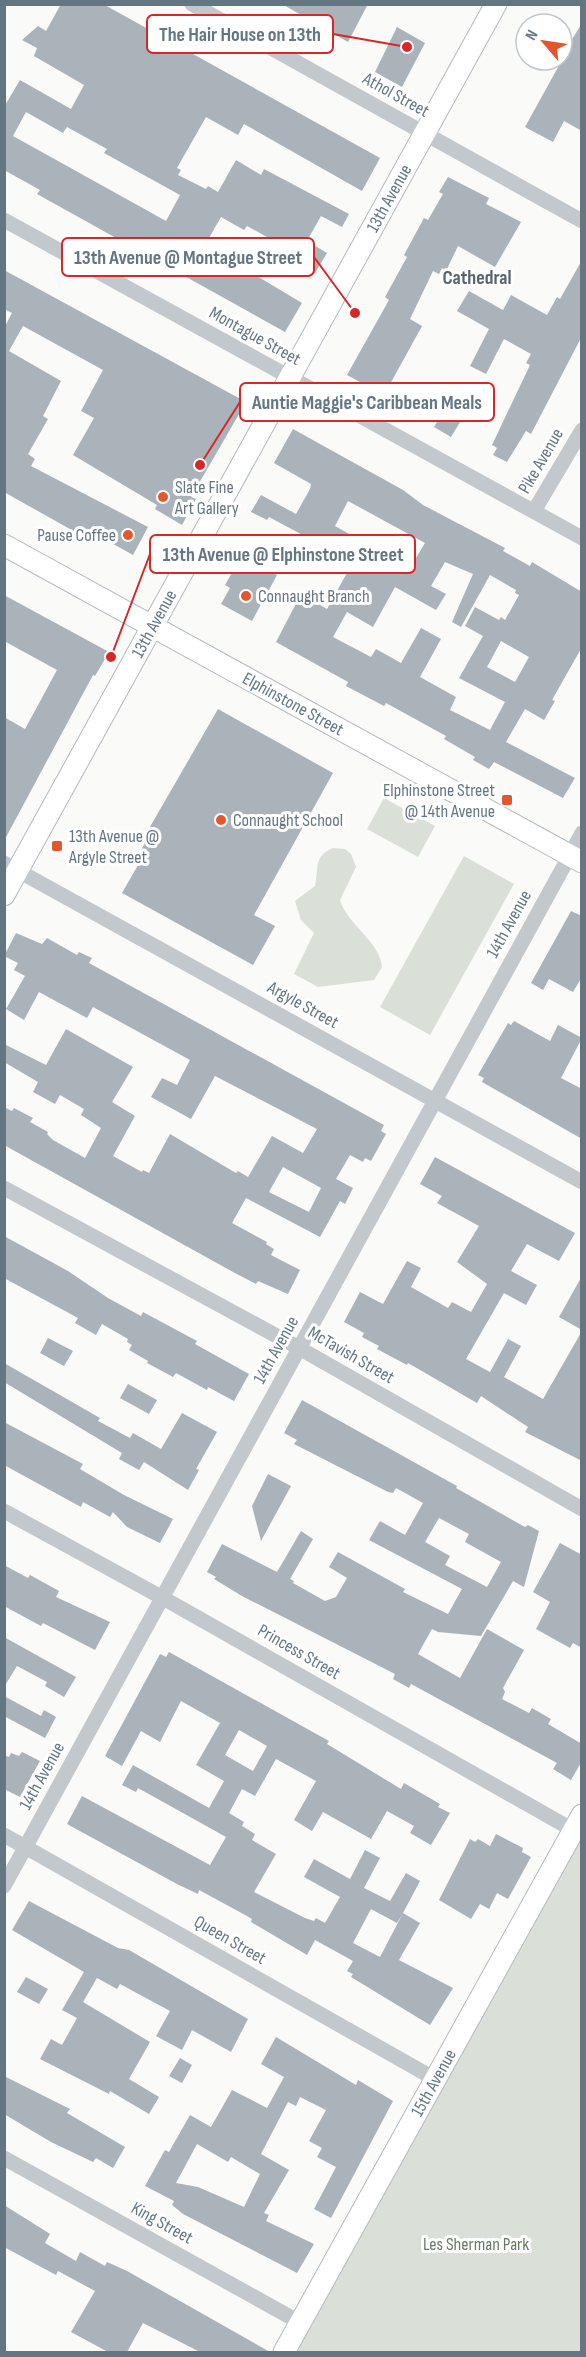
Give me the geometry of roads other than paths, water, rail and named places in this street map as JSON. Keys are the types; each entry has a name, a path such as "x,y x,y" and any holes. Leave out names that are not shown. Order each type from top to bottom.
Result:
{"street":[{"name":"Athol Street","path":"192,4 582,221"},
{"name":"13th Avenue","path":"4,895 11,867 154,625 496,4"},
{"name":"Montague Street","path":"4,220 582,538"},
{"name":"Pike Avenue","path":"534,511 582,430"},
{"name":"Elphinstone Street","path":"4,545 154,625 575,859"},
{"name":"14th Avenue","path":"4,1886 435,1101 575,859 582,833"},
{"name":"Argyle Street","path":"11,867 582,1182"},
{"name":"McTavish Street","path":"4,1188 299,1348 582,1509"},
{"name":"Princess Street","path":"4,1511 577,1822"},
{"name":"15th Avenue","path":"284,2352 577,1822"},
{"name":"Queen Street","path":"4,1834 435,2079"},
{"name":"King Street","path":"4,2158 301,2323"}],"place":[{"name":"The Hair House on 13th","path":"407,47"},
{"name":"13th Avenue @ Montague Street","path":"355,313"},
{"name":"Auntie Maggie's Caribbean Meals","path":"200,465"},
{"name":"Slate Fine Art Gallery","path":"163,497"},
{"name":"Pause Coffee","path":"128,535"},
{"name":"Connaught Branch","path":"246,596"},
{"name":"13th Avenue @ Elphinstone Street","path":"111,657"},
{"name":"Elphinstone Street @ 14th Avenue","path":"507,800"},
{"name":"Connaught School","path":"221,820"},
{"name":"13th Avenue @ Argyle Street","path":"57,846"}],"district":[{"name":"Cathedral","path":"477,278"}],"park label":[{"name":"Les Sherman Park","path":"476,2244"}]}
